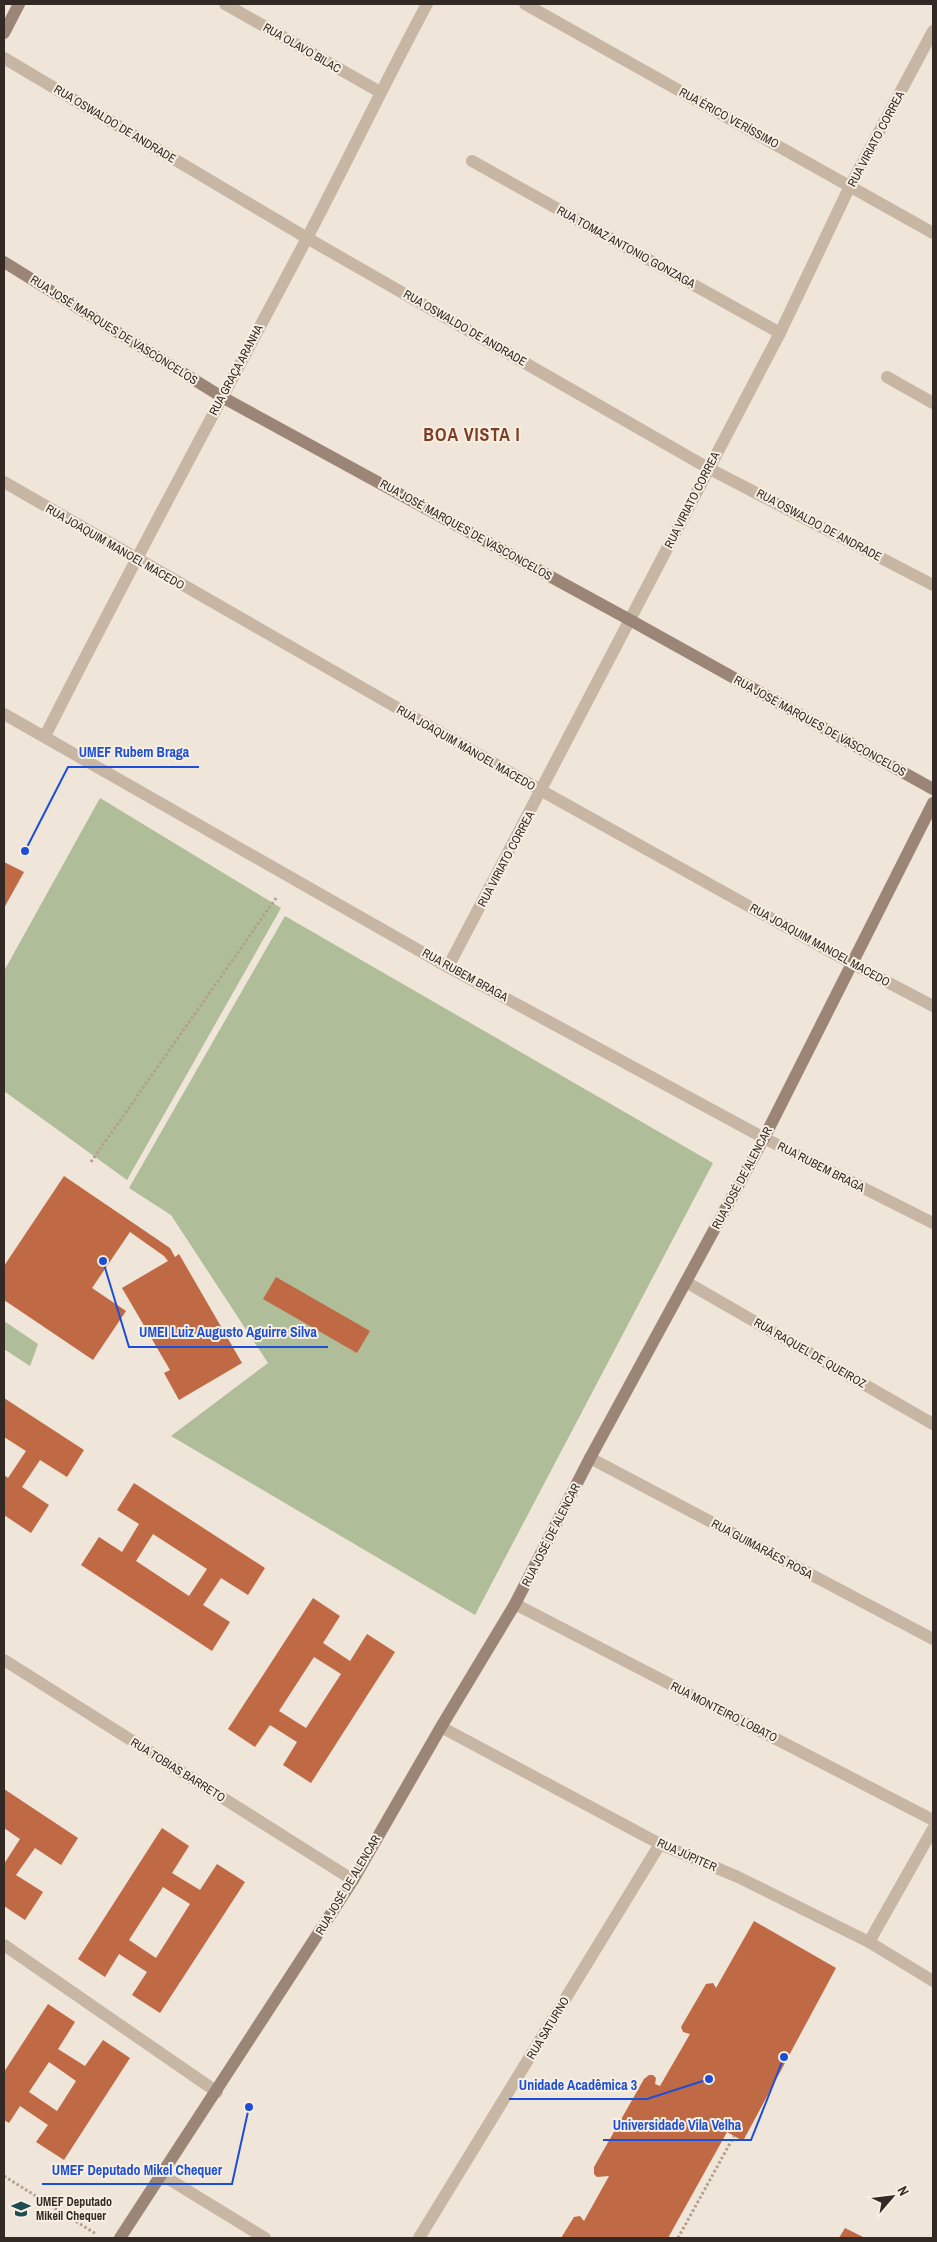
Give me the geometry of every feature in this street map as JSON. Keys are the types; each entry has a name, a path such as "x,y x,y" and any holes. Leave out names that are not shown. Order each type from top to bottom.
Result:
{"street":[{"path":"4,33 19,4"},
{"name":"RUA OLAVO BILAC","path":"225,4 380,92"},
{"name":"RUA GRAÇA ARANHA","path":"45,736 135,559 307,238 380,92 427,4"},
{"name":"RUA ÉRICO VERÍSSIMO","path":"525,4 933,233"},
{"name":"RUA VIRIATO CORREA","path":"448,966 542,791 708,468 780,333 850,186 933,31"},
{"name":"RUA OSWALDO DE ANDRADE","path":"4,58 307,238 708,468 933,585"},
{"name":"RUA TOMAZ ANTONIO GONZAGA","path":"472,161 780,333"},
{"name":"RUA JOSÉ MARQUES DE VASCONCELOS","path":"4,262 222,398 630,620 933,789"},
{"path":"887,377 933,403"},
{"name":"RUA JOAQUIM MANOEL MACEDO","path":"4,482 135,559 542,791 851,963 933,1006"},
{"name":"RUA RUBEM BRAGA","path":"4,714 448,966 764,1138 933,1223"},
{"name":"RUA JOSÉ DE ALENCAR","path":"120,2238 353,1880 440,1727 515,1604 590,1458 764,1138 933,803"},
{"name":"RUA RAQUEL DE QUEIROZ","path":"686,1282 933,1424"},
{"name":"RUA GUIMARÃES ROSA","path":"590,1458 933,1639"},
{"name":"RUA MONTEIRO LOBATO","path":"515,1604 933,1820"},
{"name":"RUA TOBIAS BARRETO","path":"4,1660 353,1880"},
{"name":"RUA JÚPITER","path":"440,1727 660,1844 738,1877 869,1942 933,1981"},
{"path":"869,1942 933,1829"},
{"name":"RUA SATURNO","path":"420,2238 660,1844"},
{"path":"4,1945 216,2092"},
{"path":"162,2175 265,2238"}],"path":[{"path":"91,1162 291,877"},
{"path":"678,2238 734,2136"},
{"path":"4,2176 103,2238"}],"green space":[{"path":"100,798 281,908 127,1180 4,1091 4,971"},
{"path":"285,916 713,1163 475,1615 171,1436 268,1363 171,1215 129,1188"},
{"path":"4,1321 38,1344 30,1366 4,1349"}],"building":[{"path":"4,862 24,872 4,908"},
{"path":"64,1176 170,1248 175,1257 179,1254 242,1363 179,1400 164,1373 170,1370 122,1288 168,1261 164,1256 130,1232 92,1288 126,1311 93,1360 4,1300 4,1266"},
{"path":"276,1277 370,1331 357,1353 263,1299"},
{"path":"4,1398 84,1450 67,1477 40,1460 22,1487 49,1505 31,1533 4,1515 4,1475 8,1478 26,1451 4,1437"},
{"path":"134,1483 265,1568 248,1595 221,1578 203,1605 230,1622 212,1651 81,1565 99,1537 122,1552 139,1524 117,1510","holes":["153,1534 207,1569 189,1596 136,1561"]},
{"path":"313,1598 340,1616 323,1643 350,1661 367,1634 395,1652 311,1783 283,1765 297,1742 270,1725 255,1747 228,1729","holes":["314,1657 341,1674 306,1728 279,1711"]},
{"path":"4,1789 78,1838 61,1865 35,1848 16,1875 43,1892 25,1920 4,1906 4,1864 20,1839 4,1828"},
{"path":"162,1828 189,1846 172,1873 200,1890 217,1864 245,1882 160,2013 132,1995 147,1972 119,1954 105,1977 78,1959","holes":["163,1887 190,1904 156,1958 129,1940"]},
{"path":"754,1921 836,1968 743,2141 727,2132 668,2238 561,2238 574,2217 580,2216 584,2221 609,2176 597,2177 594,2174 594,2167 644,2079 649,2075 653,2075 656,2078 655,2084 660,2086 690,2034 683,2032 681,2027 706,1984 713,1983 716,1988"},
{"path":"48,2004 75,2022 58,2049 85,2066 103,2040 130,2058 64,2160 36,2142 48,2125 20,2106 9,2123 4,2120 4,2072","holes":["49,2062 76,2081 57,2111 29,2092"]},
{"path":"845,2228 865,2238 839,2238"}],"place":[{"name":"UMEF Rubem Braga","path":"25,851"},
{"name":"UMEI Luiz Augusto Aguirre Silva","path":"103,1261"},
{"name":"Universidade Vila Velha","path":"784,2057"},
{"name":"Unidade Acadêmica 3","path":"709,2079"},
{"name":"UMEF Deputado Mikel Chequer","path":"249,2107"},
{"name":"UMEF Deputado Mikeil Chequer","path":"21,2209"}],"district":[{"name":"BOA VISTA I","path":"472,434"}]}
